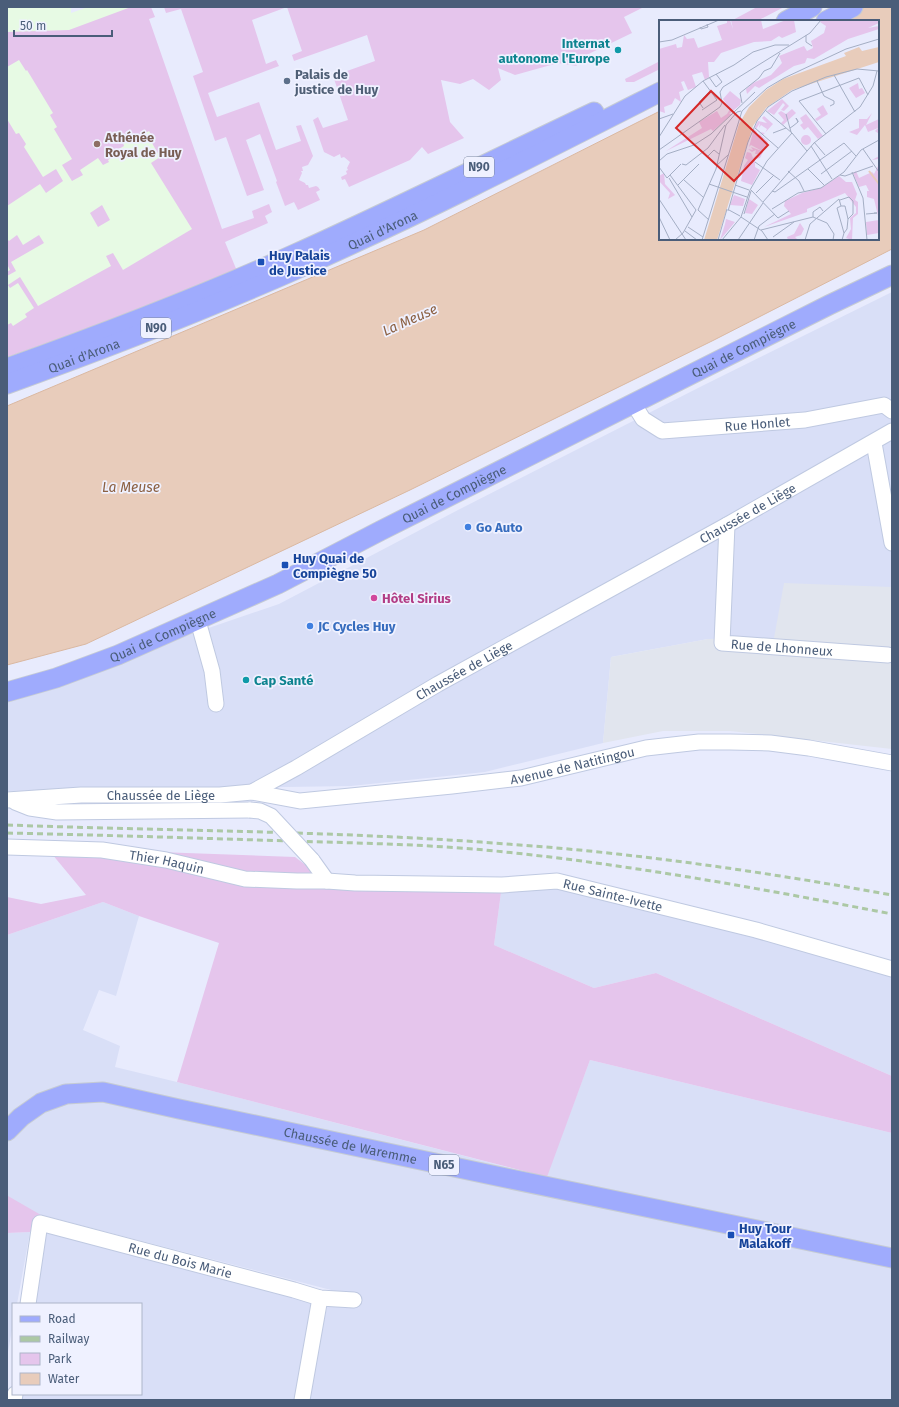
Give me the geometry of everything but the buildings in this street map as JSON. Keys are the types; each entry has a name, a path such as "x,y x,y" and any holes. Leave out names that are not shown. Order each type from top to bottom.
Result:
{"main road":[{"path":"788,20 812,7"},
{"path":"828,20 853,7"},
{"name":"Quai d'Arona","path":"7,368 116,329 207,293 298,253 659,80"},
{"name":"Quai d'Arona","path":"7,384 103,349 204,309 306,265 434,206 659,93"},
{"path":"838,300 848,285 892,261"},
{"name":"Quai de Compiègne","path":"7,692 56,678 118,655 198,621 278,584 633,403 838,300 892,275"},
{"name":"Chaussée de Waremme","path":"7,1131 20,1117 42,1103 66,1094 103,1092 498,1177 892,1258"}],"street":[{"name":"Rue Honlet","path":"633,403 643,419 662,431 805,420 884,405 892,411"},
{"name":"Chaussée de Liège","path":"8,800 81,795 220,795 252,792 296,768 438,684 727,525 892,432"},
{"path":"874,442 892,543"},
{"name":"Rue de Lhonneux","path":"727,525 722,643 888,655"},
{"path":"198,621 212,671 216,704"},
{"name":"Avenue de Natitingou","path":"252,792 300,801 452,786 521,778 646,748 699,742 770,744 809,748 892,763"},
{"path":"8,800 30,808 58,812 250,810 260,812 271,816 312,860 327,881"},
{"name":"Thier Haquin","path":"7,847 102,850 166,860 245,879 327,881"},
{"name":"Rue Sainte-Ivette","path":"327,881 355,883 502,885 557,881 756,930 892,970"},
{"name":"Rue du Bois Marie","path":"28,1303 40,1223 320,1298 354,1300"},
{"path":"302,1400 320,1298"}],"shaded area":[{"name":"Athénée Royal de Huy","path":"7,7 71,7 71,13 88,7 138,7 231,266 7,357"},
{"path":"892,292 892,590 891,587 774,638 708,639 611,657 603,743 485,772 351,786 7,791 7,697 279,604 458,510 704,385"},
{"path":"784,583 891,587 892,749 730,731 663,731 603,743 611,657 708,639 774,638"},
{"path":"552,882 892,974 892,1076 656,973 594,988 494,945 502,885"},
{"path":"103,902 139,916 116,996 99,990 83,1030 120,1046 115,1067 546,1177 590,1060 892,1133 892,1400 306,1400 331,1290 41,1215 7,1221 7,935"},
{"path":"40,1223 320,1298 298,1400 14,1400 15,1395 142,1395 142,1303 28,1303"},
{"path":"30,1232 17,1303 12,1303 12,1330 7,1357 7,1233"}],"green space":[{"path":"131,7 151,7 155,17 149,19 222,229 254,218 252,211 269,204 272,212 265,216 268,223 225,242 237,271 225,281 7,357 7,325 11,323 13,326 27,317 25,314 34,308 18,283 10,288 8,285 20,277 38,306 111,266 106,256 113,253 123,270 192,229 151,163 160,157 152,143 155,141 149,131 134,140 131,137 123,143 124,146 112,153 114,156 108,160 109,162 103,165 98,158 80,170 83,175 72,181 62,165 72,159 54,129 57,127 50,115 53,113 27,70 26,71 19,60 7,67 7,32 69,30"},
{"path":"164,7 287,7 252,20 266,64 276,60 279,66 208,93 217,117 259,102 276,150 301,141 296,126 301,125 313,156 308,165 302,167 303,171 301,171 302,173 299,180 308,185 309,188 316,186 318,187 320,190 316,192 320,200 298,210 294,202 285,206 260,134 246,140 264,190 247,196 226,137 215,141 193,76 203,72 181,9 166,13"},
{"path":"287,7 644,7 624,17 632,33 574,61 577,66 558,63 515,75 498,68 501,80 489,90 473,79 460,84 441,80 450,122 464,138 428,154 422,147 410,160 349,187 345,179 342,180 341,177 347,174 346,171 348,170 347,168 350,162 344,157 341,158 340,154 334,157 324,152 313,120 318,117 323,128 348,120 333,76 375,61 367,35 294,61 292,55 302,51"},
{"path":"757,7 784,7 759,20 733,20"},
{"path":"659,62 659,70 634,82 626,82 625,79"},
{"path":"7,119 16,134 19,133 26,144 24,147 43,177 56,169 63,181 46,193 40,184 7,206"},
{"path":"102,205 110,220 98,227 90,213"},
{"path":"17,235 23,245 39,235 44,243 11,262 16,271 7,276 7,272 10,270 7,264 7,239 9,241"},
{"path":"47,848 295,857 327,881 502,885 494,945 594,988 656,973 892,1076 892,1133 590,1060 547,1177 177,1082 219,943 139,916 103,902 7,935 7,897 41,904 86,895"},
{"path":"8,1196 41,1215 30,1232 7,1233"}],"water":[{"name":"La Meuse","path":"865,7 892,7 892,249 714,340 410,490 86,644 7,665 7,406 424,230 659,112 659,240 879,240 879,20 840,20"}],"railway":[{"path":"7,825 382,836 507,844 700,864 892,895"},
{"path":"7,833 387,844 485,850 536,855 689,877 892,914"}],"place":[{"name":"Internat autonome l'Europe","path":"618,50"},
{"name":"Palais de justice de Huy","path":"287,81"},
{"name":"Athénée Royal de Huy","path":"97,144"},
{"name":"Huy Palais de Justice","path":"261,262"},
{"name":"Go Auto","path":"468,527"},
{"name":"Huy Quai de Compiègne 50","path":"285,565"},
{"name":"Hôtel Sirius","path":"374,598"},
{"name":"JC Cycles Huy","path":"310,626"},
{"name":"Cap Santé","path":"246,680"},
{"name":"Huy Tour Malakoff","path":"731,1235"}]}
